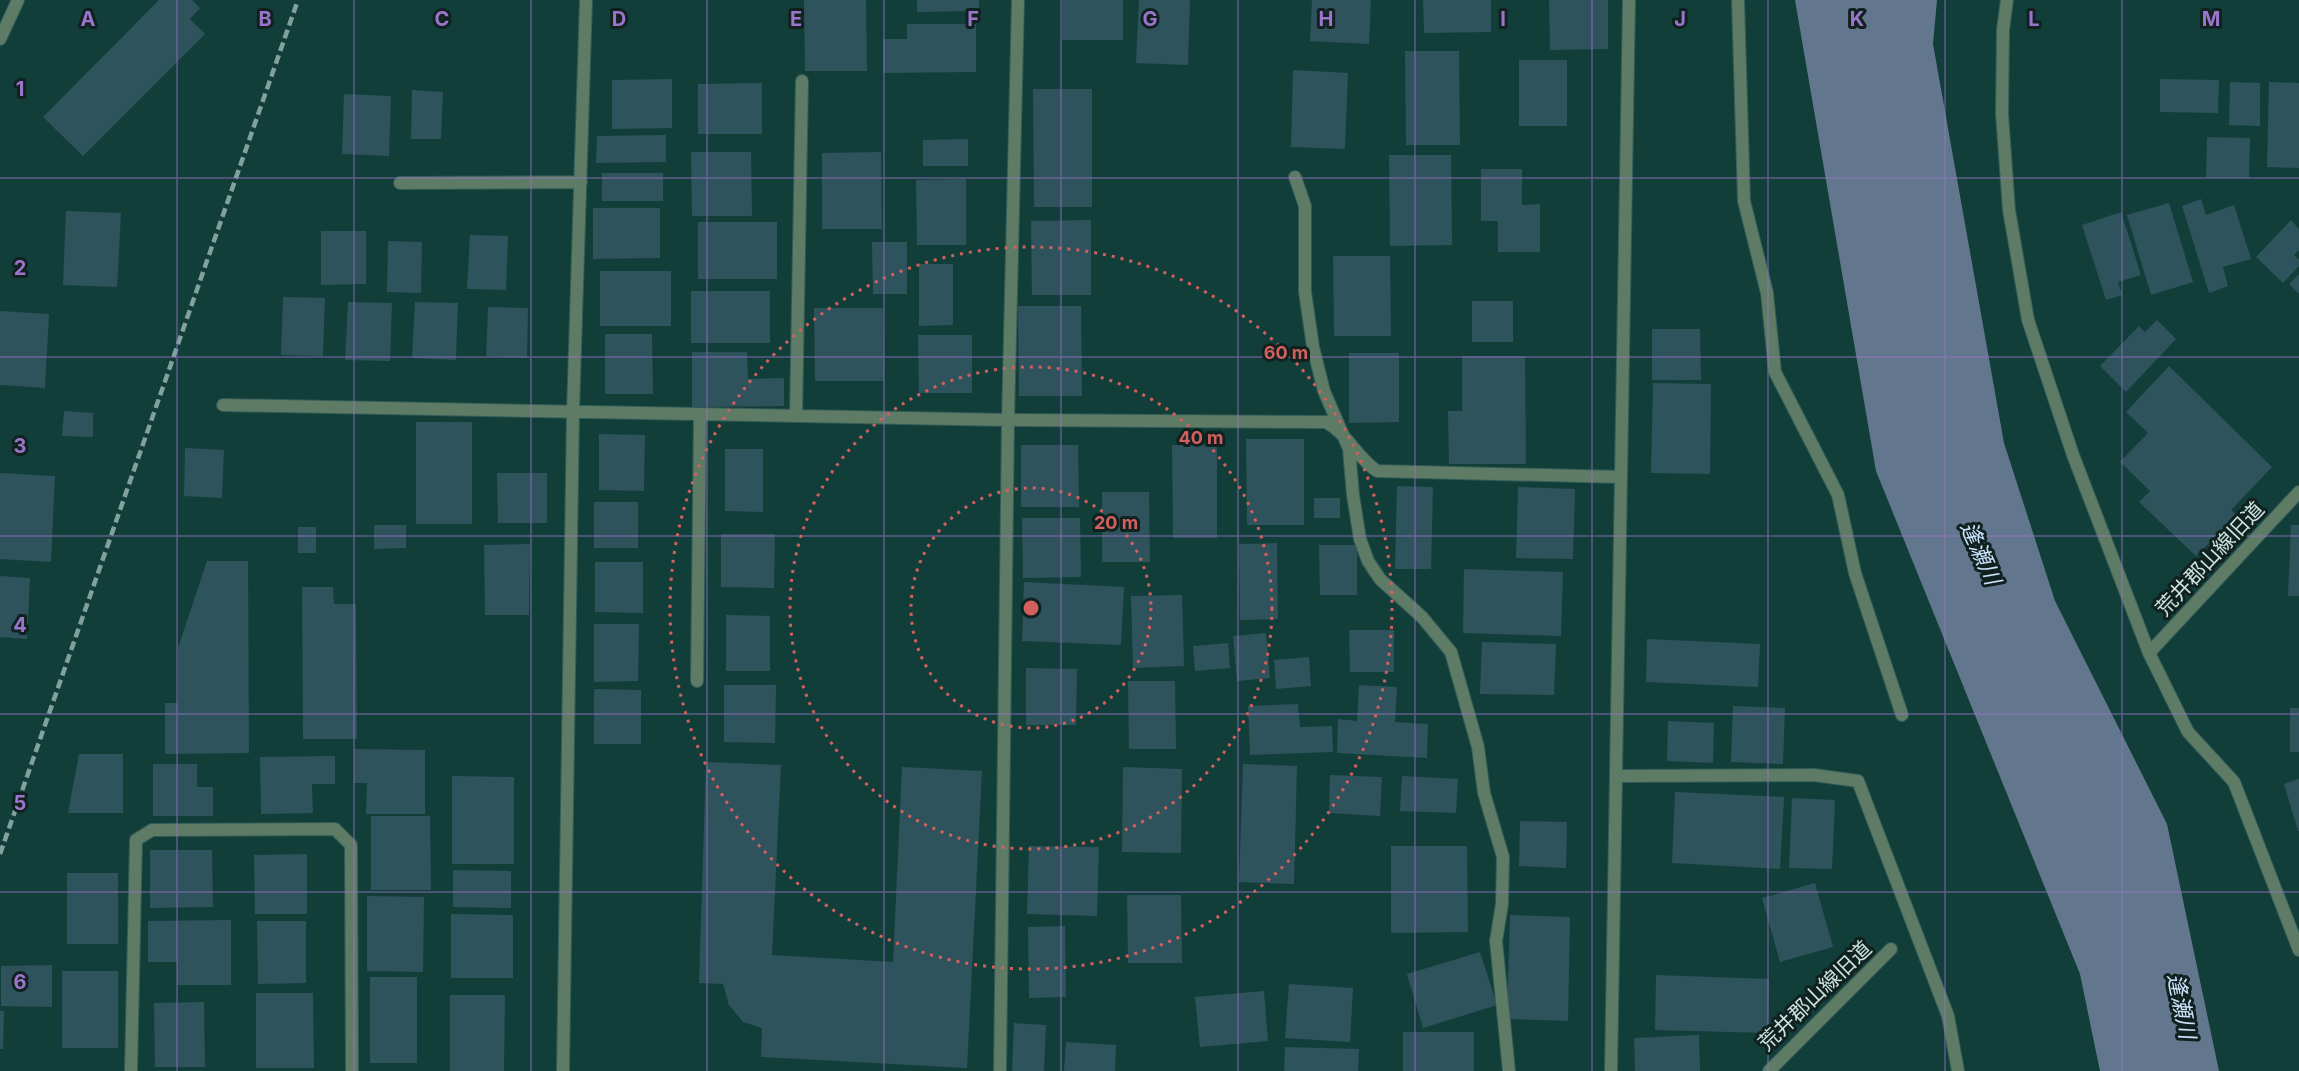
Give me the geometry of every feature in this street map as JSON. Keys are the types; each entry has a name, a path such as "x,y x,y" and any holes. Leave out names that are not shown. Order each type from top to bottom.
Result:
{"street":[{"path":"0,39 18,0"},
{"path":"564,1071 573,412 586,0"},
{"path":"1000,1071 1008,420 1018,0"},
{"path":"1611,1071 1629,0"},
{"path":"1738,0 1744,201 1767,293 1775,372 1839,495 1855,573 1902,715"},
{"path":"2007,0 2003,30 2002,114 2009,210 2028,320 2073,455 2149,653 2188,732 2234,782 2299,950"},
{"path":"796,416 802,81"},
{"path":"1295,177 1305,206 1305,292 1313,347 1324,390 1349,449 1355,506 1368,561 1380,579 1422,617 1451,652 1473,725 1484,793 1503,857 1502,904 1496,941 1509,1071"},
{"path":"400,183 581,182"},
{"path":"223,405 1008,420 1326,422 1341,430 1365,463 1377,471 1621,477"},
{"path":"697,681 700,414"},
{"name":"荒井郡山線旧道","path":"2149,653 2299,492"},
{"path":"1616,776 1814,775 1858,781 1948,1017 1958,1071"},
{"path":"131,1071 136,840 152,830 334,829 351,846 351,1071"},
{"name":"荒井郡山線旧道","path":"1769,1071 1891,950"}],"water":[{"name":"逢瀬川","path":"1795,0 1937,0 1933,44 2004,443 2055,601 2167,824 2219,1071 2100,1071 2080,974 1876,471"}],"building":[{"path":"159,0 192,0 200,8 190,19 205,34 83,156 43,117"},
{"path":"804,0 866,0 867,71 805,71"},
{"path":"917,0 979,0 979,11 917,12"},
{"path":"1062,0 1123,0 1123,40 1062,40"},
{"path":"1139,0 1190,0 1188,65 1136,63"},
{"path":"1312,0 1371,0 1369,44 1310,41"},
{"path":"1423,0 1491,0 1491,32 1424,33"},
{"path":"1549,0 1608,0 1608,49 1550,50"},
{"path":"907,24 976,24 976,72 883,73 883,39 907,39"},
{"path":"1405,51 1459,51 1460,145 1406,145"},
{"path":"1519,60 1567,60 1567,126 1519,126"},
{"path":"1293,70 1348,73 1345,149 1291,147"},
{"path":"672,79 672,128 612,129 612,80"},
{"path":"2160,79 2219,80 2218,113 2160,112"},
{"path":"2230,82 2260,83 2260,126 2229,125"},
{"path":"2269,82 2299,83 2299,168 2267,167"},
{"path":"762,83 762,134 698,134 698,84"},
{"path":"1033,89 1092,89 1092,207 1034,207"},
{"path":"412,90 443,92 441,139 411,139"},
{"path":"344,94 391,96 389,156 342,154"},
{"path":"666,135 666,162 596,163 597,136"},
{"path":"2207,137 2250,138 2249,178 2206,178"},
{"path":"968,139 968,166 923,166 923,140"},
{"path":"691,152 751,152 752,216 692,216"},
{"path":"881,152 882,229 822,229 822,153"},
{"path":"1389,155 1451,155 1452,245 1390,246"},
{"path":"1481,169 1522,169 1522,205 1540,204 1540,252 1498,252 1498,221 1481,221"},
{"path":"602,173 663,173 663,201 602,201"},
{"path":"966,179 966,245 917,245 916,180"},
{"path":"2201,199 2206,215 2234,205 2251,259 2223,267 2228,286 2209,293 2182,206"},
{"path":"2169,203 2193,282 2151,295 2127,215"},
{"path":"593,208 660,208 660,258 593,259"},
{"path":"66,211 121,213 117,287 63,285"},
{"path":"2121,212 2141,275 2118,282 2122,295 2106,300 2082,225"},
{"path":"1091,220 1091,295 1032,295 1031,221"},
{"path":"2291,220 2299,229 2299,250 2294,255 2299,260 2299,266 2283,283 2256,257"},
{"path":"698,222 777,222 777,279 698,279"},
{"path":"321,231 366,231 366,284 321,285"},
{"path":"470,235 508,236 506,290 467,289"},
{"path":"388,241 422,242 421,293 387,292"},
{"path":"872,242 907,242 907,294 873,294"},
{"path":"1333,256 1390,256 1391,336 1334,336"},
{"path":"919,264 953,264 953,325 919,326"},
{"path":"600,271 671,271 671,326 600,326"},
{"path":"2299,274 2299,294 2289,284"},
{"path":"691,291 770,291 770,343 691,343"},
{"path":"283,297 325,298 323,356 281,355"},
{"path":"1472,301 1513,301 1513,342 1472,342"},
{"path":"348,302 392,303 390,361 345,360"},
{"path":"415,302 458,303 456,360 412,358"},
{"path":"1018,306 1081,306 1082,396 1019,396"},
{"path":"488,307 528,308 527,358 486,356"},
{"path":"814,308 883,308 884,381 815,381"},
{"path":"0,311 49,314 45,388 0,385"},
{"path":"2157,320 2176,339 2126,392 2100,366 2139,326 2145,332"},
{"path":"1652,329 1700,329 1701,380 1652,380"},
{"path":"605,334 652,334 653,394 605,394"},
{"path":"918,335 972,335 972,393 919,393"},
{"path":"692,352 747,352 748,379 784,378 784,406 692,407"},
{"path":"1349,353 1399,353 1399,422 1349,423"},
{"path":"1462,356 1525,356 1526,464 1449,464 1448,411 1462,411"},
{"path":"2169,366 2272,467 2231,510 2237,515 2196,556 2139,502 2150,491 2120,462 2148,433 2126,412"},
{"path":"1653,383 1711,384 1710,474 1651,473"},
{"path":"64,411 93,413 93,437 62,436"},
{"path":"416,422 472,422 472,524 416,524"},
{"path":"599,434 645,435 644,491 599,490"},
{"path":"1246,439 1304,439 1304,525 1247,525"},
{"path":"1021,445 1078,445 1079,507 1021,507"},
{"path":"1172,445 1217,445 1217,538 1173,538"},
{"path":"185,448 224,450 222,498 184,496"},
{"path":"725,449 763,449 763,512 725,511"},
{"path":"0,473 55,476 51,562 0,559"},
{"path":"497,473 547,473 547,523 498,523"},
{"path":"1397,486 1433,487 1431,569 1395,569"},
{"path":"1518,487 1575,489 1573,559 1516,558"},
{"path":"1102,492 1149,492 1150,562 1102,562"},
{"path":"1314,498 1340,498 1340,518 1314,518"},
{"path":"594,502 638,502 638,548 594,548"},
{"path":"1022,518 1080,518 1081,577 1023,578"},
{"path":"374,525 406,525 406,548 374,549"},
{"path":"2291,525 2299,525 2299,596 2288,596"},
{"path":"298,527 316,527 316,553 298,553"},
{"path":"721,534 775,534 774,588 721,587"},
{"path":"1277,543 1278,619 1240,620 1239,544"},
{"path":"530,544 529,615 485,615 484,545"},
{"path":"1319,545 1357,545 1357,595 1320,595"},
{"path":"207,561 248,561 249,753 165,754 165,703 178,703 178,648"},
{"path":"595,562 643,562 643,613 595,612"},
{"path":"1464,569 1563,572 1561,636 1463,633"},
{"path":"0,576 30,578 27,639 0,637"},
{"path":"1024,582 1124,587 1121,645 1022,641"},
{"path":"302,587 333,587 334,604 356,604 357,739 303,739"},
{"path":"1182,595 1184,666 1133,668 1131,596"},
{"path":"726,615 770,616 770,671 726,671"},
{"path":"594,624 639,624 638,681 594,682"},
{"path":"1349,630 1394,630 1394,672 1350,672"},
{"path":"1266,633 1270,678 1237,681 1233,636"},
{"path":"1647,639 1760,644 1758,687 1646,682"},
{"path":"1482,642 1556,644 1554,695 1480,694"},
{"path":"1228,643 1230,668 1195,671 1193,646"},
{"path":"1309,657 1311,686 1276,689 1274,660"},
{"path":"1026,668 1077,669 1076,725 1026,725"},
{"path":"1128,681 1175,681 1176,749 1129,749"},
{"path":"724,685 776,685 775,743 724,742"},
{"path":"1359,685 1397,687 1395,722 1428,724 1427,758 1337,753 1338,719 1357,721"},
{"path":"594,689 641,690 641,744 594,744"},
{"path":"1298,704 1300,727 1332,726 1333,752 1250,755 1248,706"},
{"path":"1733,706 1785,708 1783,764 1731,762"},
{"path":"2290,708 2299,708 2299,752 2290,752"},
{"path":"1668,721 1714,723 1713,763 1667,761"},
{"path":"354,749 425,750 425,814 366,814 367,783 354,783"},
{"path":"79,754 123,754 123,813 68,813"},
{"path":"335,756 335,784 312,784 313,813 261,814 260,757"},
{"path":"706,762 781,765 772,955 893,962 902,767 982,771 967,1068 761,1057 762,1028 743,1022 729,1005 723,984 699,983"},
{"path":"153,764 197,764 197,787 213,787 213,816 153,816"},
{"path":"1243,764 1297,766 1294,884 1239,882"},
{"path":"1123,767 1182,769 1181,853 1122,852"},
{"path":"1330,775 1382,777 1380,816 1329,813"},
{"path":"452,776 514,777 514,864 452,864"},
{"path":"1402,776 1458,779 1456,813 1400,811"},
{"path":"2299,779 2299,831 2298,831 2284,784"},
{"path":"1675,792 1784,797 1780,869 1672,863"},
{"path":"1792,798 1835,800 1832,869 1789,868"},
{"path":"371,816 430,816 431,890 371,890"},
{"path":"1520,821 1567,822 1566,868 1519,866"},
{"path":"1029,846 1099,847 1097,916 1027,914"},
{"path":"1391,846 1467,846 1468,932 1391,933"},
{"path":"150,850 212,850 213,907 150,908"},
{"path":"307,854 307,914 255,914 254,855"},
{"path":"453,870 511,871 511,908 453,907"},
{"path":"67,873 118,873 118,944 67,944"},
{"path":"1815,883 1833,947 1780,962 1762,898"},
{"path":"1127,895 1181,895 1182,963 1128,963"},
{"path":"367,896 424,897 423,972 367,971"},
{"path":"451,914 513,915 513,978 451,978"},
{"path":"1510,915 1570,917 1568,1021 1507,1019"},
{"path":"231,920 231,985 177,985 177,962 148,962 148,921"},
{"path":"257,921 306,921 306,983 258,984"},
{"path":"1065,926 1066,997 1029,998 1028,927"},
{"path":"1480,952 1497,1005 1423,1028 1407,974"},
{"path":"52,965 52,1007 1,1006 1,966"},
{"path":"62,971 118,971 118,1048 62,1048"},
{"path":"1656,975 1769,979 1768,1033 1655,1030"},
{"path":"370,977 417,977 417,1063 370,1063"},
{"path":"1289,984 1353,988 1350,1042 1285,1038"},
{"path":"1264,991 1268,1041 1200,1047 1195,997"},
{"path":"256,993 313,993 314,1068 256,1068"},
{"path":"450,995 505,995 504,1071 450,1071"},
{"path":"204,1002 205,1067 155,1067 154,1003"},
{"path":"0,1011 4,1011 3,1049 0,1049"},
{"path":"1014,1023 1046,1025 1044,1071 1012,1071"},
{"path":"1403,1032 1474,1032 1474,1071 1403,1071"},
{"path":"1699,1035 1700,1071 1635,1071 1634,1038"},
{"path":"1066,1042 1116,1045 1115,1071 1064,1071"},
{"path":"1285,1047 1359,1049 1358,1071 1284,1071"}],"railway":[{"path":"0,854 298,0"}]}
